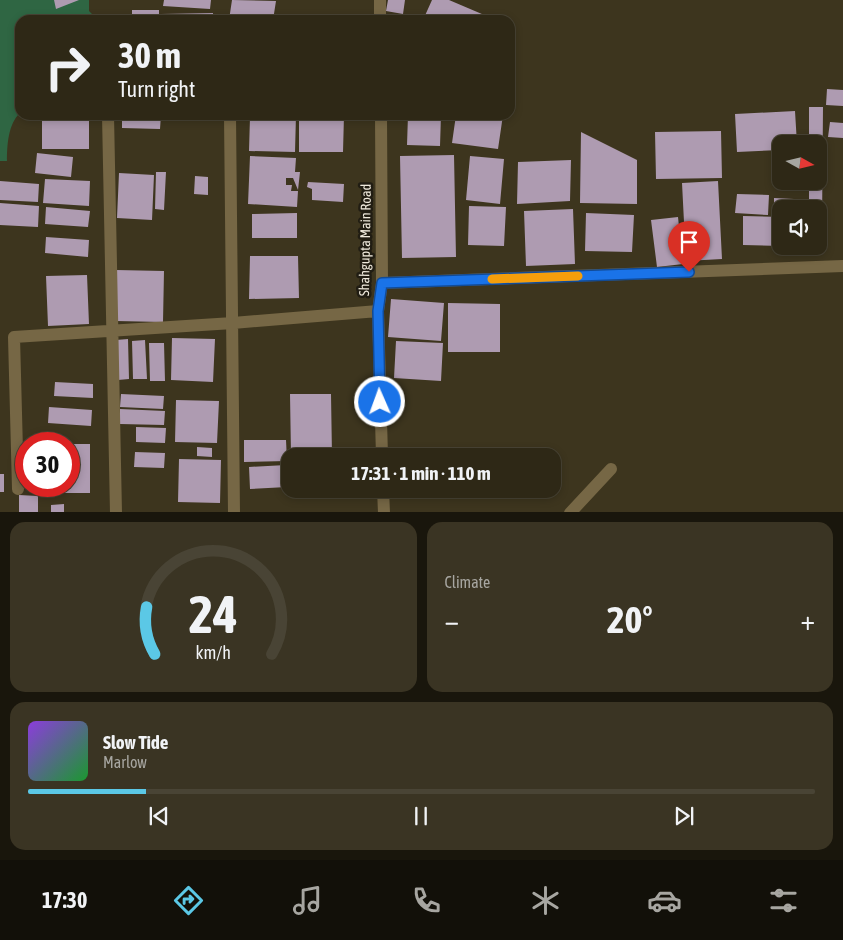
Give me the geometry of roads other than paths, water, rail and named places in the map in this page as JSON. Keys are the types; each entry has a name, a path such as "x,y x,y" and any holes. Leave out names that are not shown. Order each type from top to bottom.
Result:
{"street":[{"path":"380,0 380,15"},
{"path":"108,120 116,512"},
{"path":"230,120 234,323 234,512"},
{"name":"Shahgupta Main Road","path":"381,120 382,283 378,311 382,448"},
{"path":"382,283 843,266"},
{"path":"16,432 14,337 112,329 234,323 378,311"},
{"path":"570,512 611,469"},
{"path":"383,498 384,512"}]}
